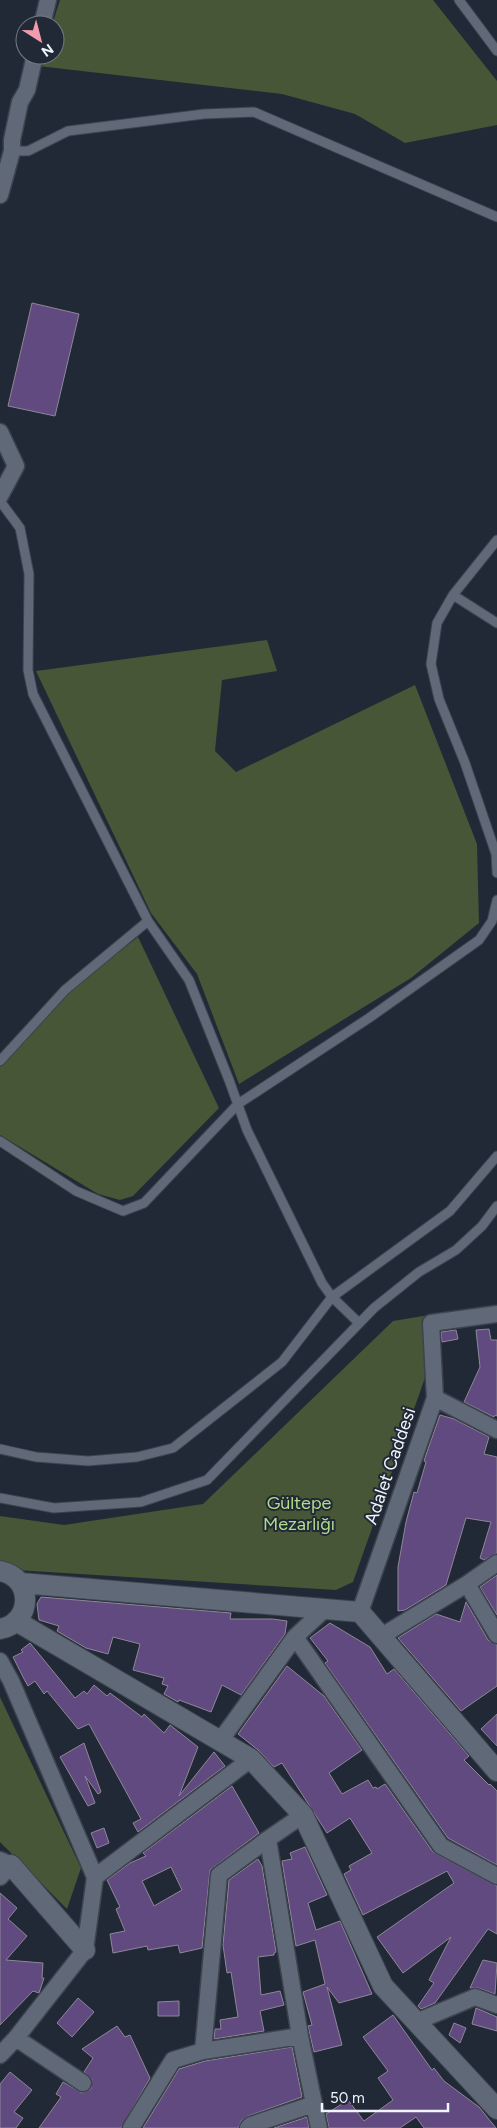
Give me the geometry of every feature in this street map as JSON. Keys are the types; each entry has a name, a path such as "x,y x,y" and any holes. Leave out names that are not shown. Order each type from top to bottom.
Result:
{"street":[{"path":"44,15 48,0"},
{"path":"0,195 12,151 12,140 20,102 27,90 33,65"},
{"path":"0,432 16,466 0,496"},
{"path":"435,1398 430,1323 497,1314"},
{"name":"Adalet Caddesi","path":"360,1612 435,1398 497,1430"},
{"path":"380,1637 467,1584 497,1563"},
{"path":"0,1571 14,1576 21,1583 25,1591 25,1609 20,1618 8,1625"},
{"path":"21,1583 360,1612 497,1770"},
{"path":"467,1584 497,1635"},
{"path":"220,1741 295,1637 325,1610"},
{"path":"8,1625 251,1759 303,1815 384,1986 497,2109"},
{"path":"295,1637 441,1846 497,1876"},
{"path":"0,1661 95,1877 85,1950 16,2038 0,2055"},
{"path":"95,1877 251,1759"},
{"path":"203,2051 219,1876 303,1815"},
{"path":"268,1839 300,2036 320,2128"},
{"path":"4,1867 85,1950"},
{"path":"416,2022 475,1997 497,2005"},
{"path":"131,2128 173,2060 203,2051 300,2036"},
{"path":"16,2038 84,2084"},
{"path":"248,2128 251,2125 314,2104"}],"lane":[{"path":"459,0 497,51"},
{"path":"12,151 28,150 68,131 204,114 254,112 497,218"},
{"path":"0,502 20,528 29,574 28,670 33,694 148,921 189,980 247,1130 322,1283 332,1297 359,1323"},
{"path":"497,540 453,595 437,623 431,664 440,699 465,763 496,854 497,873"},
{"path":"453,595 497,623"},
{"path":"0,1141 76,1191 123,1211 144,1203 238,1104 369,1018 478,940 492,921 497,900"},
{"path":"0,1061 65,990 148,921"},
{"path":"0,1449 36,1458 88,1461 137,1457 173,1448 282,1362 332,1297 450,1211 497,1156"},
{"path":"0,1498 54,1508 141,1502 208,1480 374,1308 419,1272 456,1250 482,1226 497,1206"}],"green space":[{"path":"60,0 433,0 497,81 497,125 405,143 355,114 282,94 38,66 65,65 65,15 55,15"},
{"path":"267,640 277,671 222,680 215,751 236,772 415,685 477,844 479,923 411,978 239,1084 197,974 151,913 36,671"},
{"path":"138,937 219,1108 133,1196 120,1200 98,1194 0,1135 0,1067 71,989"},
{"name":"Gültepe Mezarlığı","path":"429,1315 426,1375 353,1582 336,1590 0,1569 0,1516 64,1525 203,1504 393,1321"},
{"path":"0,1697 81,1868 67,1909 0,1842"}],"building":[{"path":"32,303 79,314 55,416 8,406"},
{"path":"489,1329 491,1340 497,1340 497,1416 495,1415 494,1417 464,1402 480,1367 476,1330"},
{"path":"456,1330 458,1339 442,1342 441,1332"},
{"path":"440,1415 454,1419 489,1437 484,1454 497,1457 497,1553 484,1560 480,1558 491,1522 466,1518 446,1585 405,1610 398,1611 398,1567 406,1522 414,1492 417,1493 426,1462 424,1461"},
{"path":"497,1575 497,1615 480,1587"},
{"path":"41,1597 231,1613 230,1619 287,1621 285,1634 241,1695 222,1685 211,1712 179,1700 178,1702 164,1694 168,1686 162,1684 164,1678 133,1670 140,1644 113,1637 108,1654 86,1648 57,1631 59,1626 39,1620 37,1604"},
{"path":"466,1602 488,1640 497,1645 497,1686 461,1711 398,1638 436,1614 460,1622"},
{"path":"330,1623 370,1647 387,1674 394,1669 469,1756 464,1760 497,1791 497,1865 448,1838 325,1663 328,1661 310,1638"},
{"path":"30,1643 75,1698 84,1691 87,1694 94,1685 107,1696 110,1693 142,1717 144,1714 164,1733 170,1725 198,1747 179,1796 214,1752 225,1766 138,1832 133,1823 141,1819 89,1724 78,1729 47,1691 44,1694 35,1681 28,1686 24,1679 13,1657 23,1652 21,1650"},
{"path":"287,1666 324,1696 362,1750 329,1773 342,1794 368,1780 373,1788 376,1787 377,1789 385,1784 433,1852 497,1886 497,1934 488,1929 435,2003 421,2009 418,2006 434,1983 429,1980 451,1937 403,1973 377,1937 454,1883 447,1871 363,1915 344,1874 351,1870 349,1866 372,1853 350,1818 327,1833 282,1763 274,1767 258,1750 238,1734"},
{"path":"497,1714 497,1746 481,1729"},
{"path":"84,1743 101,1792 98,1794 85,1776 95,1803 88,1806 60,1757"},
{"path":"232,1786 259,1833 210,1870 202,1948 180,1953 178,1945 148,1950 147,1946 113,1953 110,1934 125,1931 116,1909 120,1907 107,1880 130,1863 146,1856 143,1853","holes":["171,1867 182,1890 154,1906 142,1881"]},
{"path":"104,1828 109,1843 97,1848 91,1833"},
{"path":"305,1847 327,1895 308,1903 316,1930 340,1921 372,1994 339,2003 327,1987 342,2045 314,2052 308,2026 312,2025 303,1992 325,1984 315,1940 296,1946 282,1861 292,1859 290,1853"},
{"path":"258,1859 262,1866 276,1952 274,1955 258,1957 261,1995 280,1991 284,2005 260,2011 264,2031 214,2039 215,2029 221,2029 220,2020 238,2017 231,1972 227,1973 223,1945 229,1880"},
{"path":"0,1893 17,1908 8,1919 27,1936 6,1960 43,1963 42,1978 44,1978 39,1993 33,1991 0,2025"},
{"path":"483,1960 497,1963 495,1994 478,1988 470,1988"},
{"path":"78,1998 94,2012 72,2037 57,2023"},
{"path":"179,2001 179,2016 158,2016 158,2002"},
{"path":"476,2008 497,2017 497,2031 472,2024"},
{"path":"393,2015 432,2070 434,2068 444,2081 479,2107 496,2128 424,2128 416,2117 400,2128 329,2128 326,2114 348,2100 364,2121 393,2100 378,2078 388,2071 363,2037"},
{"path":"454,2023 466,2028 460,2043 449,2035"},
{"path":"117,2026 125,2037 130,2035 150,2078 121,2128 39,2128 61,2097 56,2094 63,2082 82,2093 91,2089 92,2079 84,2072 93,2058 82,2049"},
{"path":"292,2047 302,2097 248,2116 241,2121 238,2128 143,2128 179,2069 205,2061"},
{"path":"10,2072 32,2090 14,2112 23,2118 16,2128 0,2128 0,2084"},
{"path":"307,2117 309,2128 274,2128"}]}
